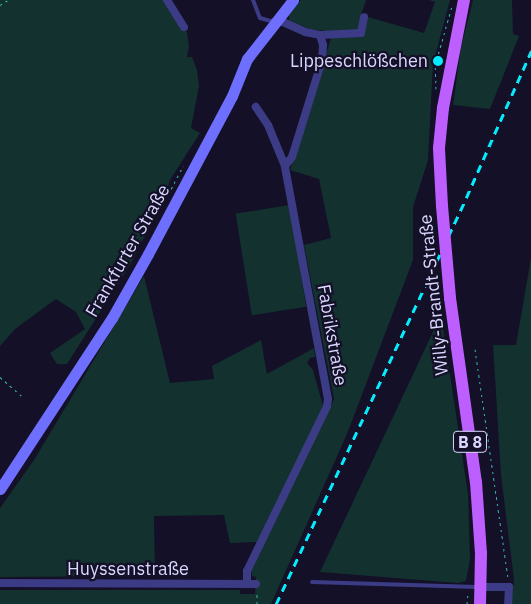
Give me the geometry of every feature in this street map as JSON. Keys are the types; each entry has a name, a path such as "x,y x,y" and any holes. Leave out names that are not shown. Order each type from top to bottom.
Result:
{"main road":[{"name":"Frankfurter Straße","path":"0,489 112,318 220,119 247,59 293,0"},
{"name":"Willy-Brandt-Straße","path":"464,0 450,66 439,148 450,298 476,482 480,604"}],"street":[{"path":"167,0 184,28"},
{"path":"274,22 283,22 305,32 320,35 361,33 364,17"},
{"path":"285,166 292,157 322,60 323,45 320,35"},
{"name":"Fabrikstraße","path":"247,584 247,571 328,399 285,166 268,125 256,106"},
{"name":"Huyssenstraße","path":"0,583 256,584"},
{"path":"480,587 509,588 508,604"}],"lane":[{"path":"253,0 260,18 274,22"},
{"path":"312,582 480,587"}],"path":[{"path":"0,5 8,0"},
{"path":"168,196 184,164"},
{"path":"475,349 509,588"},
{"path":"0,377 22,396"},
{"path":"256,584 258,601 256,604"}],"green space":[{"path":"0,0 167,0 186,25 189,46 187,57 192,57 197,70 199,86 191,128 200,133 170,180 165,197 130,265 67,364 57,364 50,353 85,329 76,312 56,299 15,329 0,346"},
{"path":"301,0 366,0 361,15 424,33 435,2 429,0 450,0 433,64 428,160 413,207 413,260 347,434 271,604 0,604 0,590 240,590 240,594 255,594 256,577 252,576 251,570 334,399 304,245 331,238 319,179 290,170 333,32 310,29 289,20 289,14"},
{"path":"473,0 512,0 513,34 519,36 490,109 453,105 461,47"},
{"path":"290,205 306,307 252,315 236,214"},
{"path":"531,258 531,604 511,604 514,579 501,475 493,345 516,345"},
{"path":"144,276 170,383 214,379 212,366 261,340 267,374 314,348 315,357 310,358 307,363 313,370 323,406 306,443 257,542 230,543 224,515 154,516 155,576 0,577 0,508 34,460"},
{"path":"441,315 468,494 470,559 466,581 458,583 320,572"}],"railway":[{"path":"276,604 466,198 531,51"}],"place":[{"name":"Lippeschlößchen","path":"438,61"}]}
